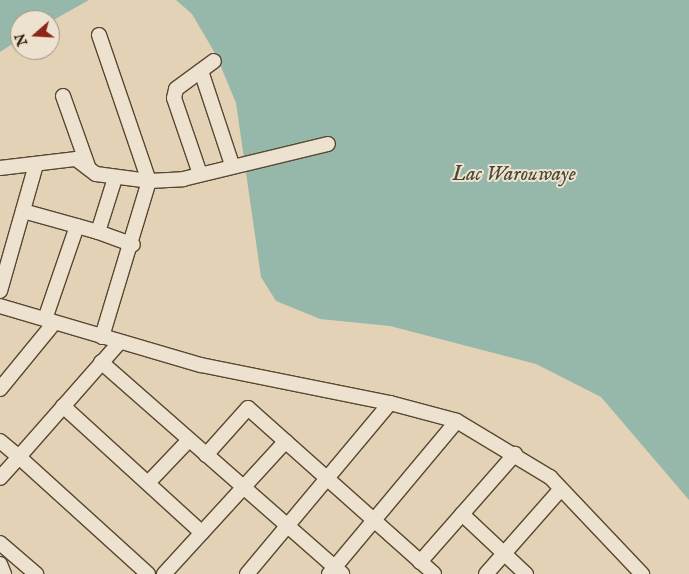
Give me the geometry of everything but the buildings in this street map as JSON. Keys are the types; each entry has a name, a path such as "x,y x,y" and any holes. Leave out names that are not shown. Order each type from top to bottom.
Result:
{"street":[{"path":"99,35 149,181 133,245 102,338"},
{"path":"200,174 174,98 176,88 214,61"},
{"path":"201,71 232,166"},
{"path":"63,96 88,169"},
{"path":"0,168 76,160 88,169 115,178 149,181 200,174 328,144"},
{"path":"0,291 36,165"},
{"path":"98,232 115,178"},
{"path":"23,211 98,232 133,245"},
{"path":"0,389 49,321 77,226"},
{"path":"0,306 119,343 201,365 390,403 457,421 515,454 561,489 642,574"},
{"path":"0,478 119,343"},
{"path":"101,362 335,572 374,521 457,421"},
{"path":"250,573 390,403"},
{"path":"63,406 202,533"},
{"path":"206,455 245,408 286,441 434,574"},
{"path":"148,483 189,440"},
{"path":"0,441 148,574"},
{"path":"164,574 286,441"},
{"path":"420,562 515,454"},
{"path":"486,574 561,489"},
{"path":"462,514 526,574"},
{"path":"0,543 36,574"},
{"path":"0,564 4,574"}],"water":[{"path":"0,0 89,0 60,16 60,10 10,10 10,46 0,52"},
{"name":"Lac Warouwaye","path":"176,0 689,0 689,500 601,397 536,364 390,326 320,319 276,301 261,277 236,103 216,55 192,14"}]}
